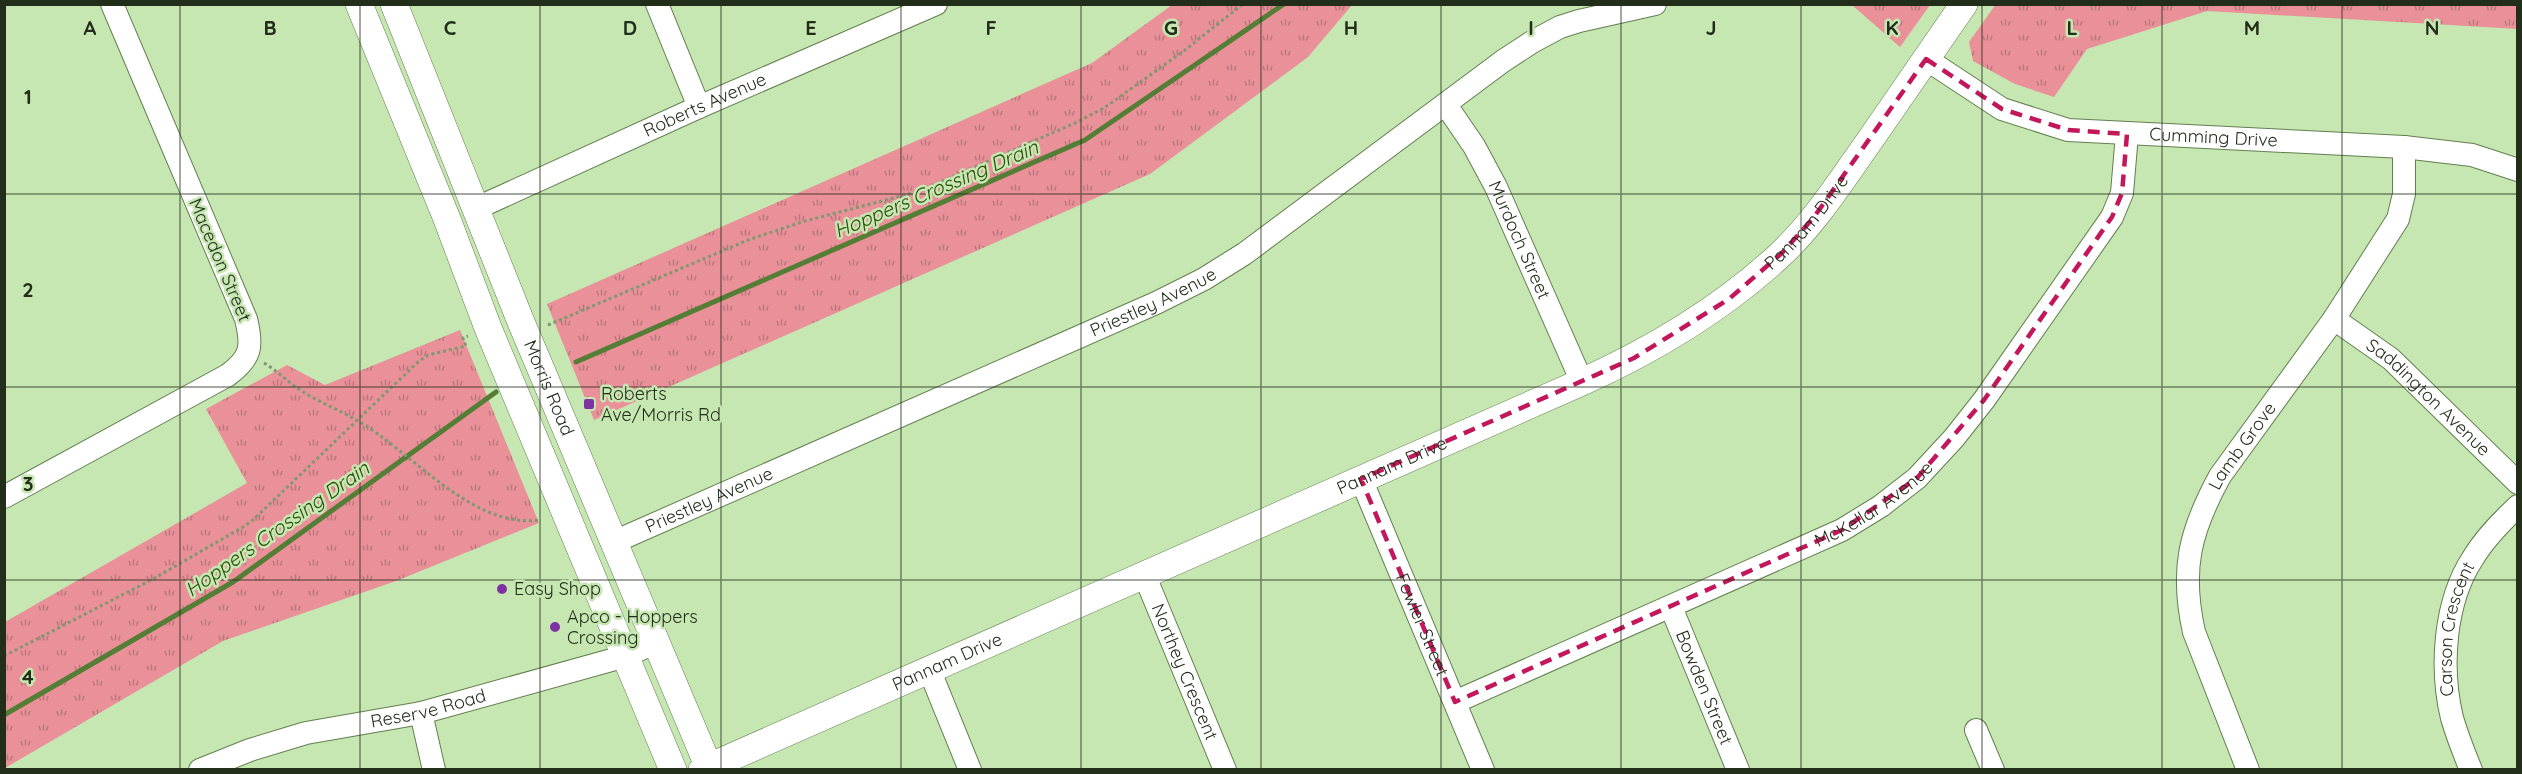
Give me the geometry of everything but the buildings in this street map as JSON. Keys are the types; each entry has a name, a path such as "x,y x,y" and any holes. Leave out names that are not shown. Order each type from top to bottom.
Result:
{"street":[{"name":"Macedon Street","path":"112,4 246,319 250,337 249,354"},
{"name":"Morris Road","path":"359,4 447,219 488,328 673,770"},
{"name":"Morris Road","path":"394,4 521,322 707,769"},
{"path":"657,4 699,107"},
{"name":"Roberts Avenue","path":"477,208 699,107 936,4"},
{"name":"Priestley Avenue","path":"614,542 1156,303 1204,279 1244,254 1503,61 1532,42 1560,27 1579,21 1655,4"},
{"name":"Pannam Drive","path":"707,769 1582,382 1664,342 1729,299 1782,253 1815,217 1964,4"},
{"name":"Cumming Drive","path":"1926,59 2002,109 2068,130 2404,147 2472,155 2517,170"},
{"name":"Murdoch Street","path":"1446,105 1474,146 1496,187 1582,382"},
{"name":"McKellar Avenue","path":"1455,702 1842,530 1881,506 1917,478 1954,438 1984,400 2112,217 2122,193 2127,134"},
{"name":"Lamb Grove","path":"2248,770 2194,632 2189,610 2187,568 2190,548 2205,504 2220,476 2334,319 2398,219 2404,194 2404,147"},
{"path":"447,219 477,208"},
{"name":"Saddington Avenue","path":"2334,319 2391,359 2517,483"},
{"path":"4,497 228,375 239,367 249,354"},
{"name":"Fowler Street","path":"1361,479 1483,770"},
{"name":"Carson Crescent","path":"2471,770 2452,718 2446,652 2451,621 2458,587 2471,560 2489,535 2517,506"},
{"name":"Northey Crescent","path":"1144,574 1225,770"},
{"name":"Bowden Street","path":"1671,607 1738,770"},
{"name":"Reserve Road","path":"200,770 250,750 306,734 421,713 626,656 656,642"},
{"path":"929,669 969,770"},
{"path":"421,713 434,770"},
{"path":"1976,730 1993,770"}],"path":[{"path":"521,322 542,314 549,326 645,283 767,233 909,194 982,165 1104,108 1185,50 1243,4"},
{"path":"4,656 153,579 243,527 423,358 466,346 463,338 488,328"},
{"path":"249,354 271,367 297,388 357,420 431,477 480,507 515,520 539,520"}],"highlighted area":[{"path":"1926,59 2002,109 2068,130 2127,134 2122,193 2112,217 1984,400 1917,478 1842,530 1455,702 1361,479 1634,358 1729,299 1782,253 1814,217"}],"green space":[{"path":"1996,4 2517,4 2518,29 2207,11 2087,49 2054,97 2015,84 1973,61 1969,42"},
{"path":"1172,5 1352,5 1308,57 1150,174 594,420 547,304 1092,63"},
{"path":"1852,5 1930,5 1900,47"},
{"path":"460,330 539,523 396,581 223,641 5,768 5,622 247,483 206,409 287,365 325,385"}],"waterway":[{"name":"Hoppers Crossing Drain","path":"576,362 1085,140 1284,4"},
{"name":"Hoppers Crossing Drain","path":"4,715 233,582 496,392"}],"place":[{"name":"Roberts Ave/Morris Rd","path":"589,404"},
{"name":"Easy Shop","path":"502,589"},
{"name":"Apco - Hoppers Crossing","path":"555,627"}]}
